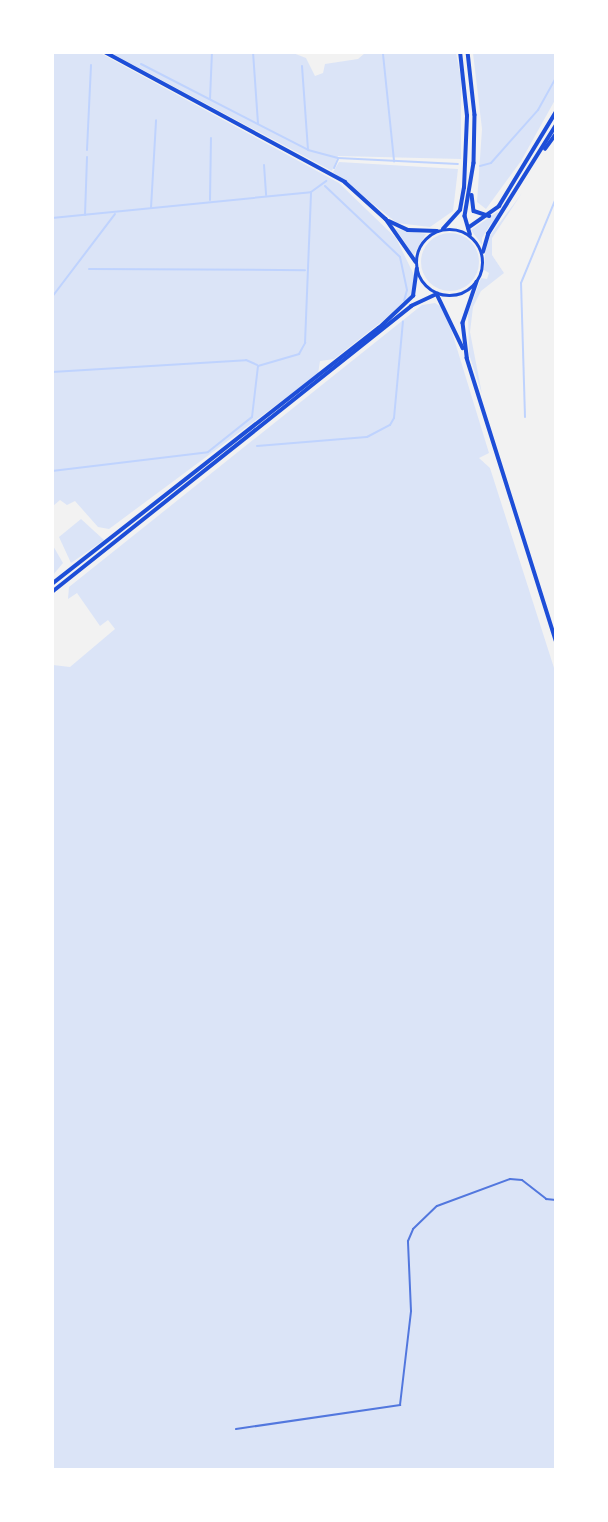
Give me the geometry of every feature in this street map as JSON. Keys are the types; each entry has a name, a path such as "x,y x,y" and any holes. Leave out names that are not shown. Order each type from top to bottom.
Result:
{"main road":[{"path":"105,52 310,161 345,182 386,219 416,262 422,282 437,294 467,355 555,640"},
{"path":"416,262 424,241 456,215 463,199 467,116 460,52"},
{"path":"468,52 475,114 472,208 489,216"},
{"path":"386,219 408,230 460,231 489,216 555,112"},
{"path":"532,168 555,125"},
{"path":"467,355 463,323 483,265 485,238 555,134"},
{"path":"472,186 465,216 471,236 480,249 483,265"},
{"path":"460,231 471,236"},
{"path":"52,584 379,328 413,296 417,270"},
{"path":"52,592 411,306 437,294 462,294 477,282"}],"street":[{"path":"236,1429 400,1405 411,1311 408,1241 421,1219 437,1206 510,1179 522,1180 546,1199 555,1200"}],"shaded area":[{"path":"52,53 100,53 339,183 396,238 416,279 412,294 399,308 334,359 320,361 318,374 109,529 98,527 75,501 67,505 60,500 53,506"},
{"path":"111,53 293,53 306,58 315,76 323,73 325,64 358,59 365,53 456,53 461,78 461,159 338,156 332,171"},
{"path":"473,53 555,53 555,100 521,161 486,209 477,202 482,129"},
{"path":"339,162 458,169 453,211 430,227 397,223 333,172"},
{"path":"522,193 492,238 492,255 504,273 481,291 473,307 470,332 482,394 469,354 468,313 481,278 487,279 489,273 484,270 486,241"},
{"path":"499,213 482,238 482,245 471,230"},
{"path":"395,229 426,234 413,256 402,238"},
{"path":"450,233 461,235 474,246 479,262 477,273 466,286 450,291 439,289 426,278 421,262 423,251 434,238"},
{"path":"435,303 443,308 451,329 489,453 479,458 490,468 555,671 555,1469 53,1470 53,665 70,667 115,629 108,620 100,626 77,593 68,599 69,587 422,305"},
{"path":"81,519 104,540 71,563 59,537"},
{"path":"52,544 63,563 53,575 52,575"}],"waterway":[{"path":"210,99 212,52"},
{"path":"253,52 258,124"},
{"path":"383,54 394,161"},
{"path":"141,64 308,150 338,158 458,164"},
{"path":"87,150 91,65"},
{"path":"302,66 308,149"},
{"path":"480,166 491,163 538,110 556,78"},
{"path":"151,208 156,120"},
{"path":"210,200 211,138"},
{"path":"85,215 87,157"},
{"path":"334,168 338,159"},
{"path":"264,165 266,195"},
{"path":"52,218 311,192 326,181"},
{"path":"325,186 400,257 407,290 404,301"},
{"path":"52,471 208,452 252,417 258,366 299,354 305,343 311,192"},
{"path":"525,417 521,283 556,198"},
{"path":"52,297 115,214"},
{"path":"89,269 305,270"},
{"path":"257,446 367,437 390,425 394,418 403,321"},
{"path":"52,372 246,360 257,365"}]}
